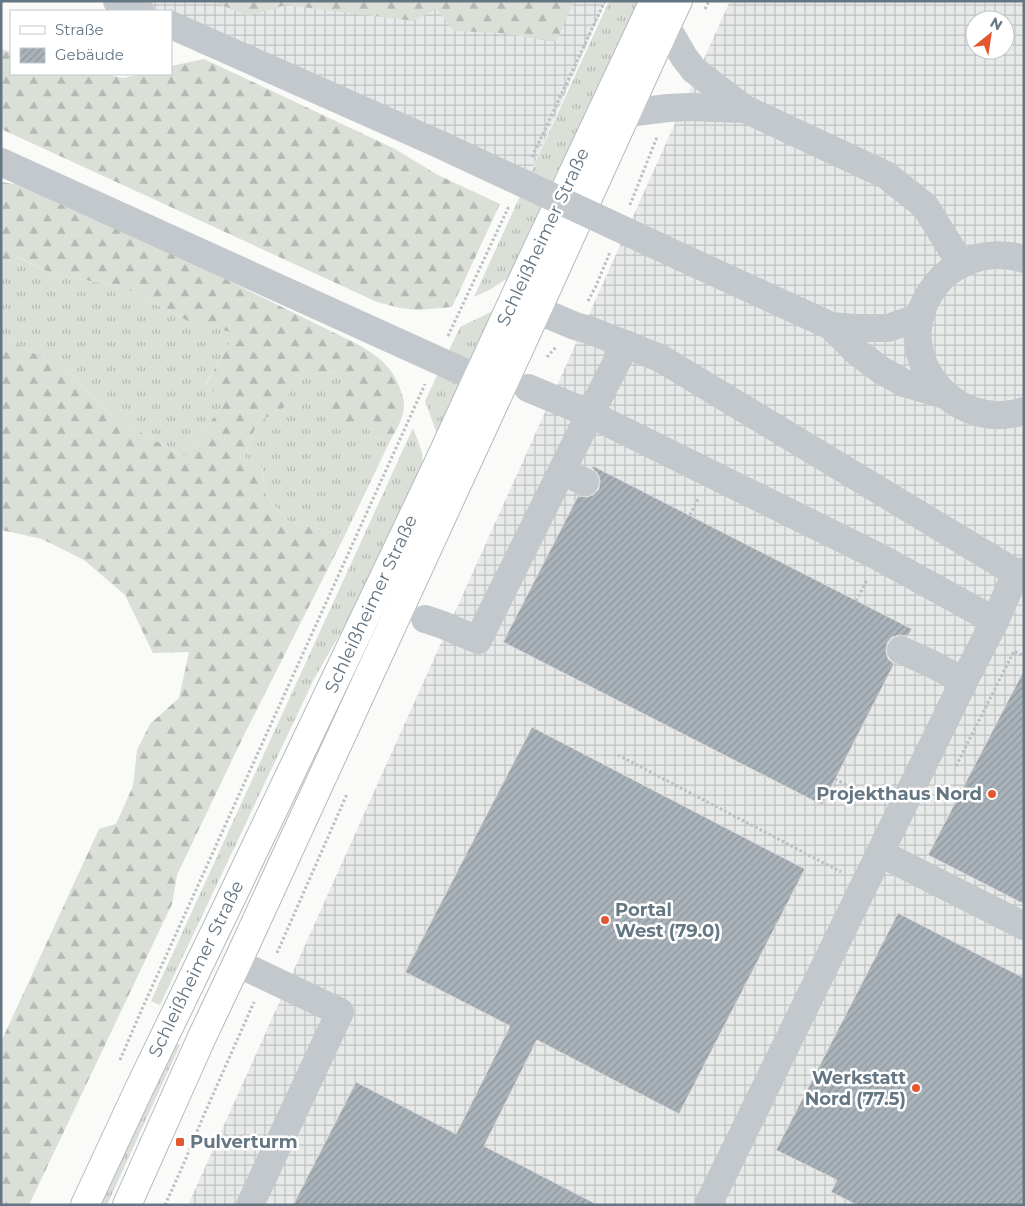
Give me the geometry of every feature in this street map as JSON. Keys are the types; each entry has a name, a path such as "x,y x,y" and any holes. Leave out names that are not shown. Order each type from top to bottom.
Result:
{"main road":[{"name":"Schleißheimer Straße","path":"85,1205 139,1088 433,475 654,1"},
{"name":"Schleißheimer Straße","path":"127,1205 202,1037 678,1"}],"street":[{"path":"117,1 138,10"},
{"path":"172,25 441,145 831,326 888,328 920,317"},
{"path":"666,26 694,70 745,109 886,175 925,206 961,264"},
{"path":"627,112 676,107 745,109"},
{"path":"1,162 478,378"},
{"path":"1017,417 976,412 963,407 945,395 931,379 922,359 918,339 920,317 928,297 936,284 948,273 961,264 991,255 1024,259"},
{"path":"537,310 660,358 1020,572 964,681 708,1205"},
{"path":"831,326 857,352 881,370 904,383 945,395"},
{"path":"425,619 478,640 574,476 590,414 626,344"},
{"path":"528,388 590,414 879,558 995,621"},
{"path":"901,650 964,681"},
{"path":"880,853 1024,926"},
{"path":"237,963 340,1012 250,1205"}],"path":[{"path":"529,162 605,1"},
{"path":"118,1064 437,359 512,198"},
{"path":"1014,651 1024,656"},
{"path":"618,755 844,874"},
{"path":"835,779 900,812"},
{"path":"196,1114 203,1117"},
{"path":"170,1173 178,1176"}],"shaded area":[{"path":"129,1 606,1 529,176 172,20 172,10 150,10"},
{"path":"730,1 1024,1 1024,1205 188,1205"}],"green space":[{"path":"212,1 574,1 556,42 501,33 454,31 436,9 414,21 286,5 248,16"},
{"path":"609,1 643,1 510,277 474,297"},
{"path":"1,49 10,52 10,75 110,75 123,78 136,75 172,75 172,66 204,59 395,149 436,174 500,204 452,307 418,310 400,308 377,302 1,129"},
{"path":"1,182 20,185 211,272 359,345 377,357 392,372 401,390 404,405 401,419 390,441 369,437 373,416 352,429 330,417 332,400 348,374 328,372 293,376 286,406 257,423 244,457 262,468 266,497 289,521 345,535 245,733 177,875 172,904 29,1205 1,1205 1,1042 99,829 116,824 133,786 137,750 150,724 179,698 189,652 153,653 125,595 84,560 42,539 1,530 1,336 69,372 111,416 185,457 225,402 206,384 235,333 192,323 123,287 53,274 18,257 1,273"},
{"path":"17,257 53,274 123,287 192,323 236,332 206,383 225,402 185,457 111,416 69,372 1,336 1,273"},
{"path":"493,311 498,318 437,434 425,401 460,327"},
{"path":"328,372 349,374 332,400 373,416 369,437 390,441 345,535 289,521 266,497 262,468 244,457 257,423 286,406 292,376"},
{"path":"413,428 422,452 423,470 359,601 314,679 160,1005 151,1001"},
{"path":"173,1042 180,1045 107,1205 99,1205"}],"building":[{"path":"593,466 912,629 908,636 899,635 892,637 887,643 886,652 888,659 894,664 822,805 503,642 578,496 587,497 593,495 599,489 600,480 598,474 592,468"},
{"name":"Projekthaus Nord","path":"1024,670 1024,904 928,855"},
{"name":"Portal West (79.0)","path":"532,727 805,869 679,1114 537,1040 484,1146 598,1205 293,1205 356,1082 456,1134 510,1026 405,972"},
{"name":"Werkstatt Nord (77.5)","path":"898,913 1024,978 1024,1205 857,1205 831,1192 837,1180 776,1150"}],"place":[{"name":"Projekthaus Nord","path":"992,794"},
{"name":"Portal West (79.0)","path":"605,920"},
{"name":"Werkstatt Nord (77.5)","path":"916,1088"},
{"name":"Pulverturm","path":"180,1142"}]}
